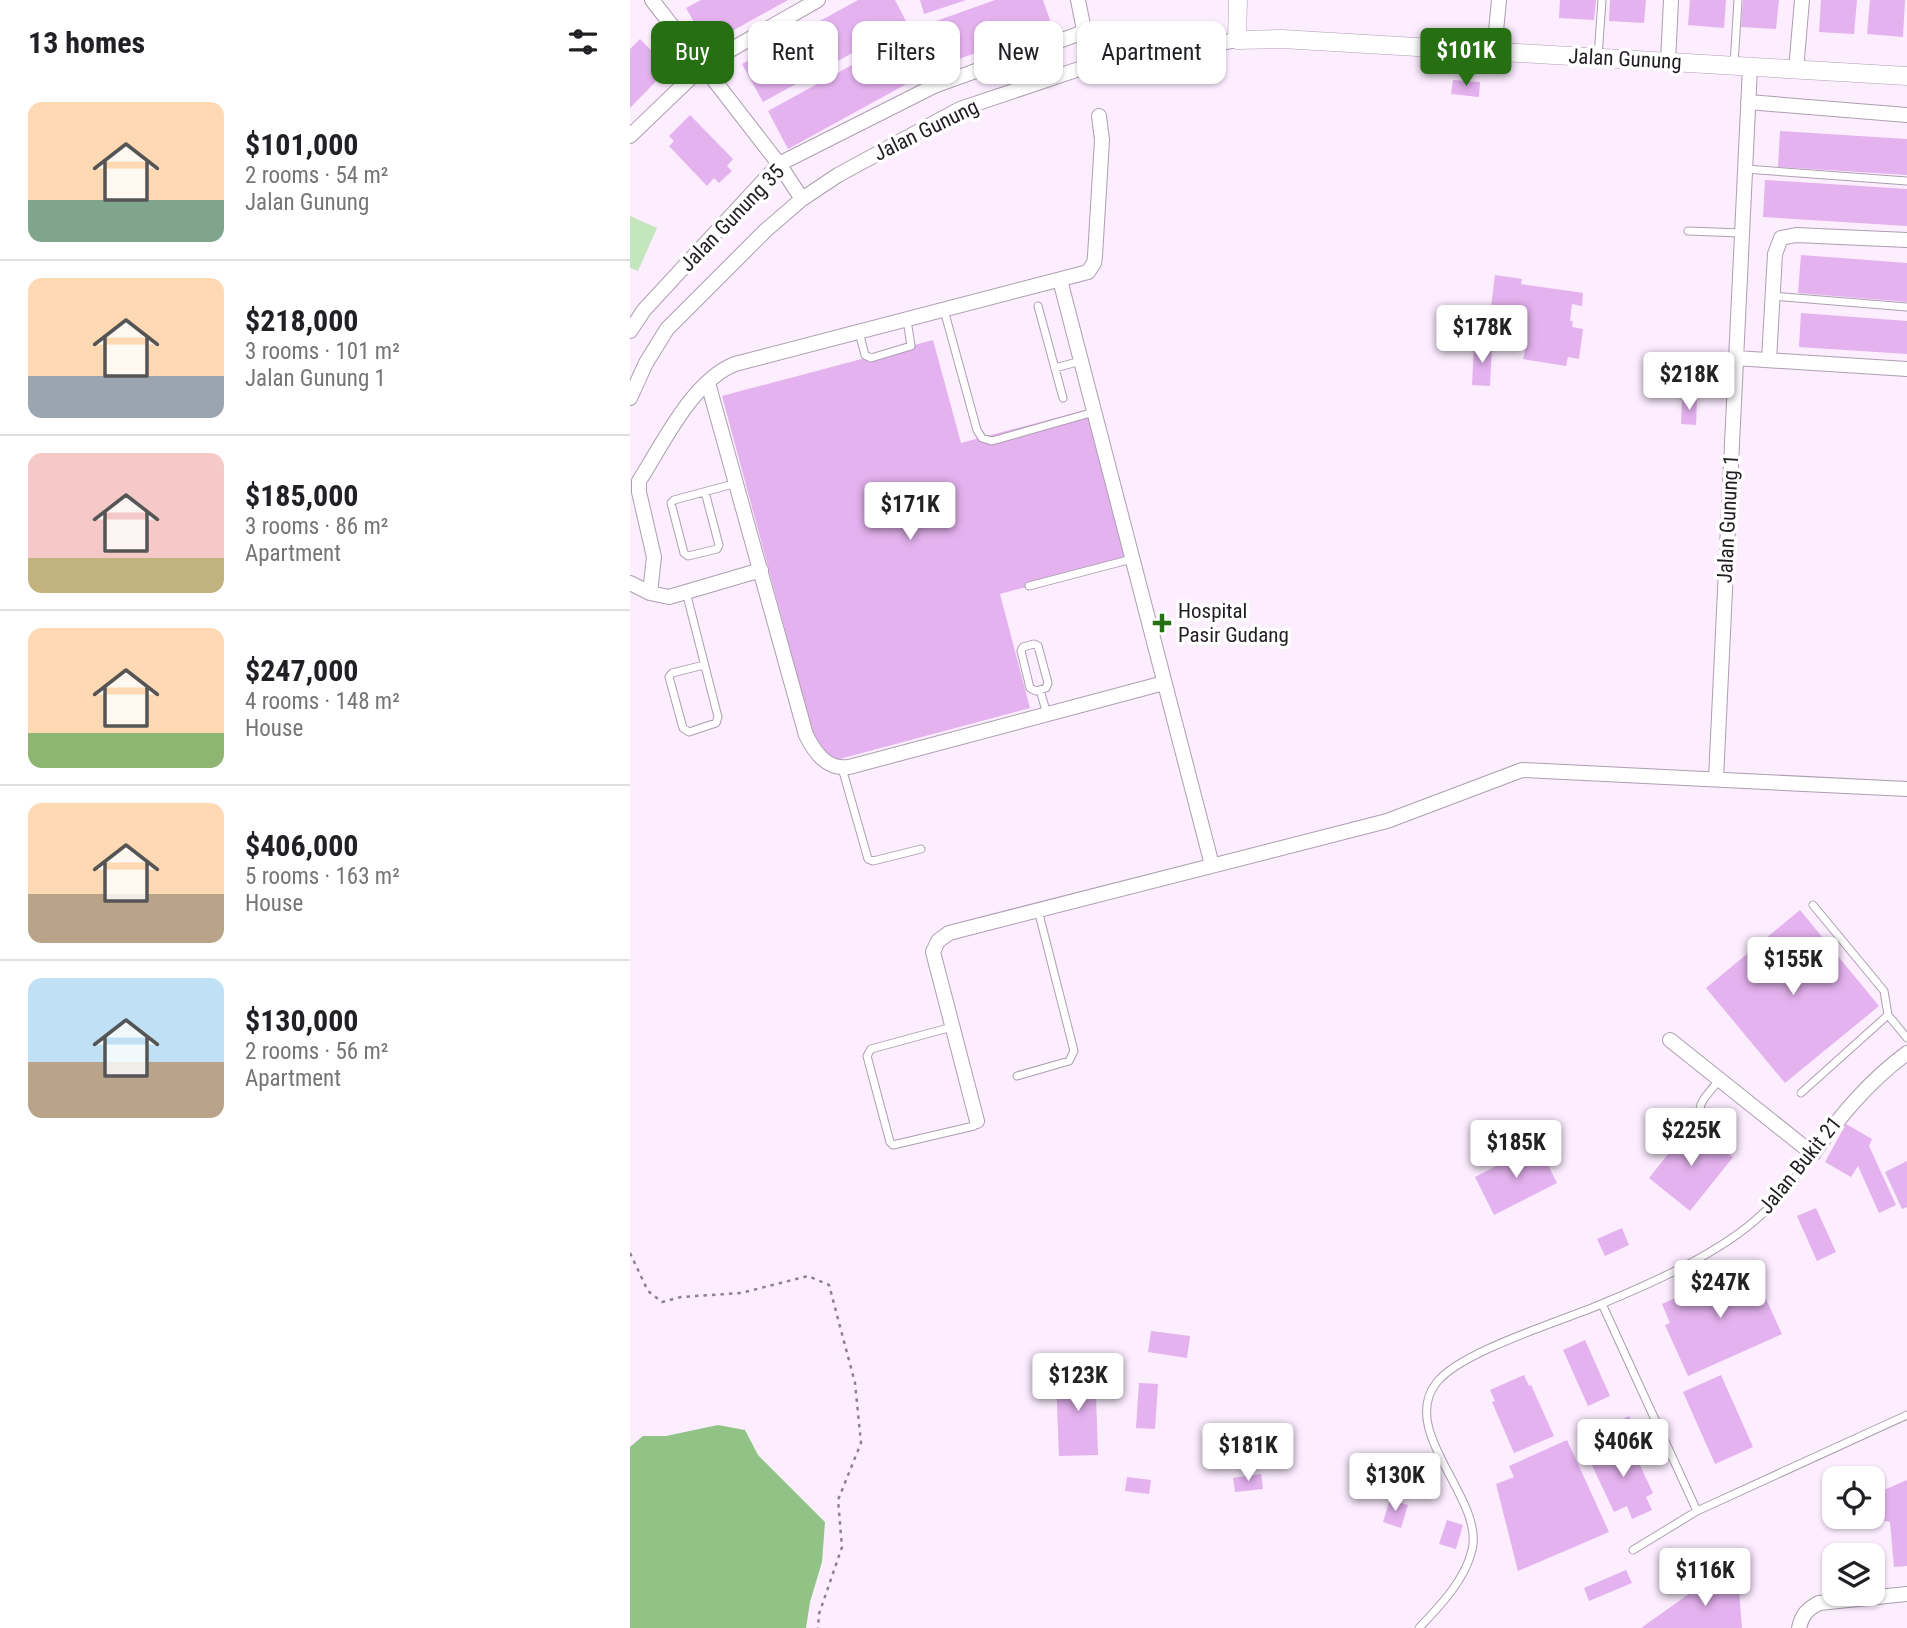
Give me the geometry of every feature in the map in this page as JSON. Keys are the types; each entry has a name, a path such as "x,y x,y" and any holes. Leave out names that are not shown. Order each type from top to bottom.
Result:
{"street":[{"path":"652,0 669,21"},
{"path":"734,48 818,0"},
{"path":"1078,0 1082,21"},
{"path":"1237,40 1238,0"},
{"path":"1494,52 1499,0"},
{"path":"1668,62 1671,0"},
{"path":"1796,70 1802,0"},
{"name":"Jalan Gunung 35","path":"630,331 644,310 779,164 934,86 1077,35"},
{"name":"Jalan Gunung","path":"1226,42 1282,39 1907,76"},
{"name":"Jalan Gunung 1","path":"1716,779 1748,102 1742,66"},
{"name":"Jalan Gunung","path":"630,398 646,363 667,329 766,230 802,199 838,175 960,109 1077,70"},
{"path":"630,136 684,84"},
{"path":"718,84 802,199"},
{"path":"1748,102 1907,115"},
{"path":"650,593 654,557 639,492 639,481 689,402 723,369 735,364 1088,272 1094,263 1101,140 1099,116"},
{"path":"1769,360 1775,254 1781,238 1796,235 1907,240"},
{"path":"1060,280 1212,865"},
{"path":"1735,358 1907,369"},
{"path":"708,383 806,735 826,763 842,768 1164,683"},
{"path":"630,592 669,597 761,570"},
{"path":"630,583 650,593"},
{"path":"977,1121 933,952 937,941 949,933 1387,821 1521,770 1907,789"},
{"path":"1670,1040 1813,1154"},
{"name":"Jalan Bukit 21","path":"1813,1154 1850,1104 1907,1053"},
{"path":"1799,1628 1801,1617 1809,1608 1819,1603 1907,1594"}],"lane":[{"path":"1598,58 1602,0"},
{"path":"1738,0 1742,66"},
{"path":"1745,169 1907,181"},
{"path":"1688,231 1741,233"},
{"path":"1773,296 1907,307"},
{"path":"1038,306 1063,398"},
{"path":"944,310 977,430 982,438 992,441 1095,412"},
{"path":"859,332 865,355 871,359 911,346 907,320"},
{"path":"1055,368 1081,361"},
{"path":"705,492 719,545 717,549 688,556 684,553 671,503 705,492 737,483"},
{"path":"1029,586 1132,559"},
{"path":"686,592 704,664 717,721 689,732 683,728 669,677 672,673 704,664"},
{"path":"1034,644 1038,646 1048,683 1046,688 1040,690 1030,688 1021,651 1023,647 1034,644"},
{"path":"1040,690 1047,714"},
{"path":"842,768 868,859 873,861 921,849"},
{"path":"1813,905 1884,991 1888,1015 1907,1038"},
{"path":"1017,1076 1069,1062 1074,1056 1038,910"},
{"path":"1801,1093 1888,1015"},
{"path":"952,1027 871,1049 867,1056 893,1145 974,1126 977,1121"},
{"path":"1717,1132 1701,1119 1698,1112 1720,1079"},
{"name":"Jalan Bukit 21","path":"1419,1628 1460,1579 1473,1548 1472,1525 1464,1500 1453,1486 1430,1430 1426,1409 1436,1382 1471,1356 1602,1304 1696,1259 1725,1242 1762,1215 1813,1154"},
{"path":"1602,1304 1697,1511"},
{"path":"1633,1550 1697,1511 1907,1415"}],"path":[{"path":"630,1253 648,1292 662,1302 681,1297 741,1293 808,1276 829,1286 855,1383 861,1443 838,1500 842,1547 819,1614 818,1628"}],"shaded area":[{"path":"630,216 657,228 638,271 630,268"},
{"path":"718,1425 745,1430 758,1455 825,1522 822,1562 810,1602 806,1628 630,1628 630,1447 643,1436 666,1436"}],"building":[{"path":"701,0 788,0 734,30 734,21 693,21 686,8"},
{"path":"858,0 895,0 906,21 852,21 852,53 838,61 838,21 820,21"},
{"path":"920,0 966,0 924,14"},
{"path":"995,0 1043,0 1050,21 974,21 974,54 960,59 960,21 936,21"},
{"path":"1560,0 1596,0 1594,20 1559,18"},
{"path":"1610,0 1646,0 1644,23 1609,21"},
{"path":"1690,0 1726,0 1724,28 1688,25"},
{"path":"1743,0 1779,0 1776,29 1741,27"},
{"path":"1821,0 1857,0 1854,34 1819,32"},
{"path":"1870,0 1905,0 1903,37 1867,34"},
{"path":"640,39 651,50 651,84 653,84 630,108 630,49"},
{"path":"748,61 748,75 742,64"},
{"path":"852,65 852,84 906,84 788,149 768,111 817,84 838,84 838,73"},
{"path":"1453,80 1480,82 1479,97 1451,94"},
{"path":"753,84 796,84 763,102"},
{"path":"690,115 733,159 727,166 732,171 719,183 714,178 707,186 669,146 674,141 669,136"},
{"path":"1780,131 1907,139 1907,175 1778,167"},
{"path":"1765,180 1907,189 1907,226 1763,217"},
{"path":"1801,255 1907,263 1907,302 1798,293"},
{"path":"1495,275 1522,279 1521,284 1583,293 1582,306 1572,304 1570,321 1573,321 1572,327 1583,329 1579,359 1568,357 1566,366 1523,359 1525,351 1518,350 1519,340 1494,336 1497,316 1490,315"},
{"path":"1801,313 1907,321 1907,354 1799,347"},
{"path":"933,340 961,443 1089,409 1129,559 1000,594 1030,708 821,764 722,396"},
{"path":"1474,344 1492,345 1490,386 1472,385"},
{"path":"1682,398 1697,399 1696,425 1681,424"},
{"path":"1800,910 1879,1006 1785,1083 1706,988"},
{"path":"1692,1124 1733,1157 1690,1211 1649,1178"},
{"path":"1846,1124 1872,1139 1869,1146 1896,1205 1879,1213 1858,1166 1851,1177 1825,1162"},
{"path":"1538,1145 1557,1183 1494,1215 1475,1177"},
{"path":"1907,1161 1907,1207 1902,1209 1885,1172"},
{"path":"1816,1208 1836,1252 1817,1261 1797,1216"},
{"path":"1622,1228 1629,1245 1605,1256 1597,1239"},
{"path":"1750,1264 1782,1334 1688,1376 1665,1325 1670,1323 1662,1304"},
{"path":"1151,1331 1190,1336 1187,1358 1148,1352"},
{"path":"1585,1340 1610,1396 1588,1406 1563,1350"},
{"path":"1095,1365 1098,1455 1059,1456 1056,1379 1076,1378 1076,1366"},
{"path":"1524,1375 1554,1436 1514,1453 1492,1402 1495,1401 1490,1390"},
{"path":"1721,1375 1753,1447 1715,1464 1683,1392"},
{"path":"1139,1383 1158,1384 1155,1429 1136,1428"},
{"path":"1629,1416 1636,1431 1612,1442 1605,1428"},
{"path":"1627,1438 1653,1493 1646,1497 1652,1510 1632,1519 1627,1506 1614,1512 1588,1457"},
{"path":"1567,1440 1609,1532 1518,1571 1496,1484 1514,1477 1509,1466"},
{"path":"1261,1474 1263,1489 1235,1492 1233,1478"},
{"path":"1127,1477 1151,1480 1149,1494 1125,1491"},
{"path":"1907,1480 1907,1566 1894,1567 1890,1522 1885,1521 1885,1489"},
{"path":"1390,1499 1408,1505 1401,1528 1383,1522"},
{"path":"1447,1520 1463,1525 1456,1549 1439,1544"},
{"path":"1626,1570 1632,1583 1589,1601 1584,1588"},
{"path":"1738,1577 1742,1628 1641,1628 1703,1584"}],"place":[{"name":"Hospital Pasir Gudang","path":"1162,623"}]}
